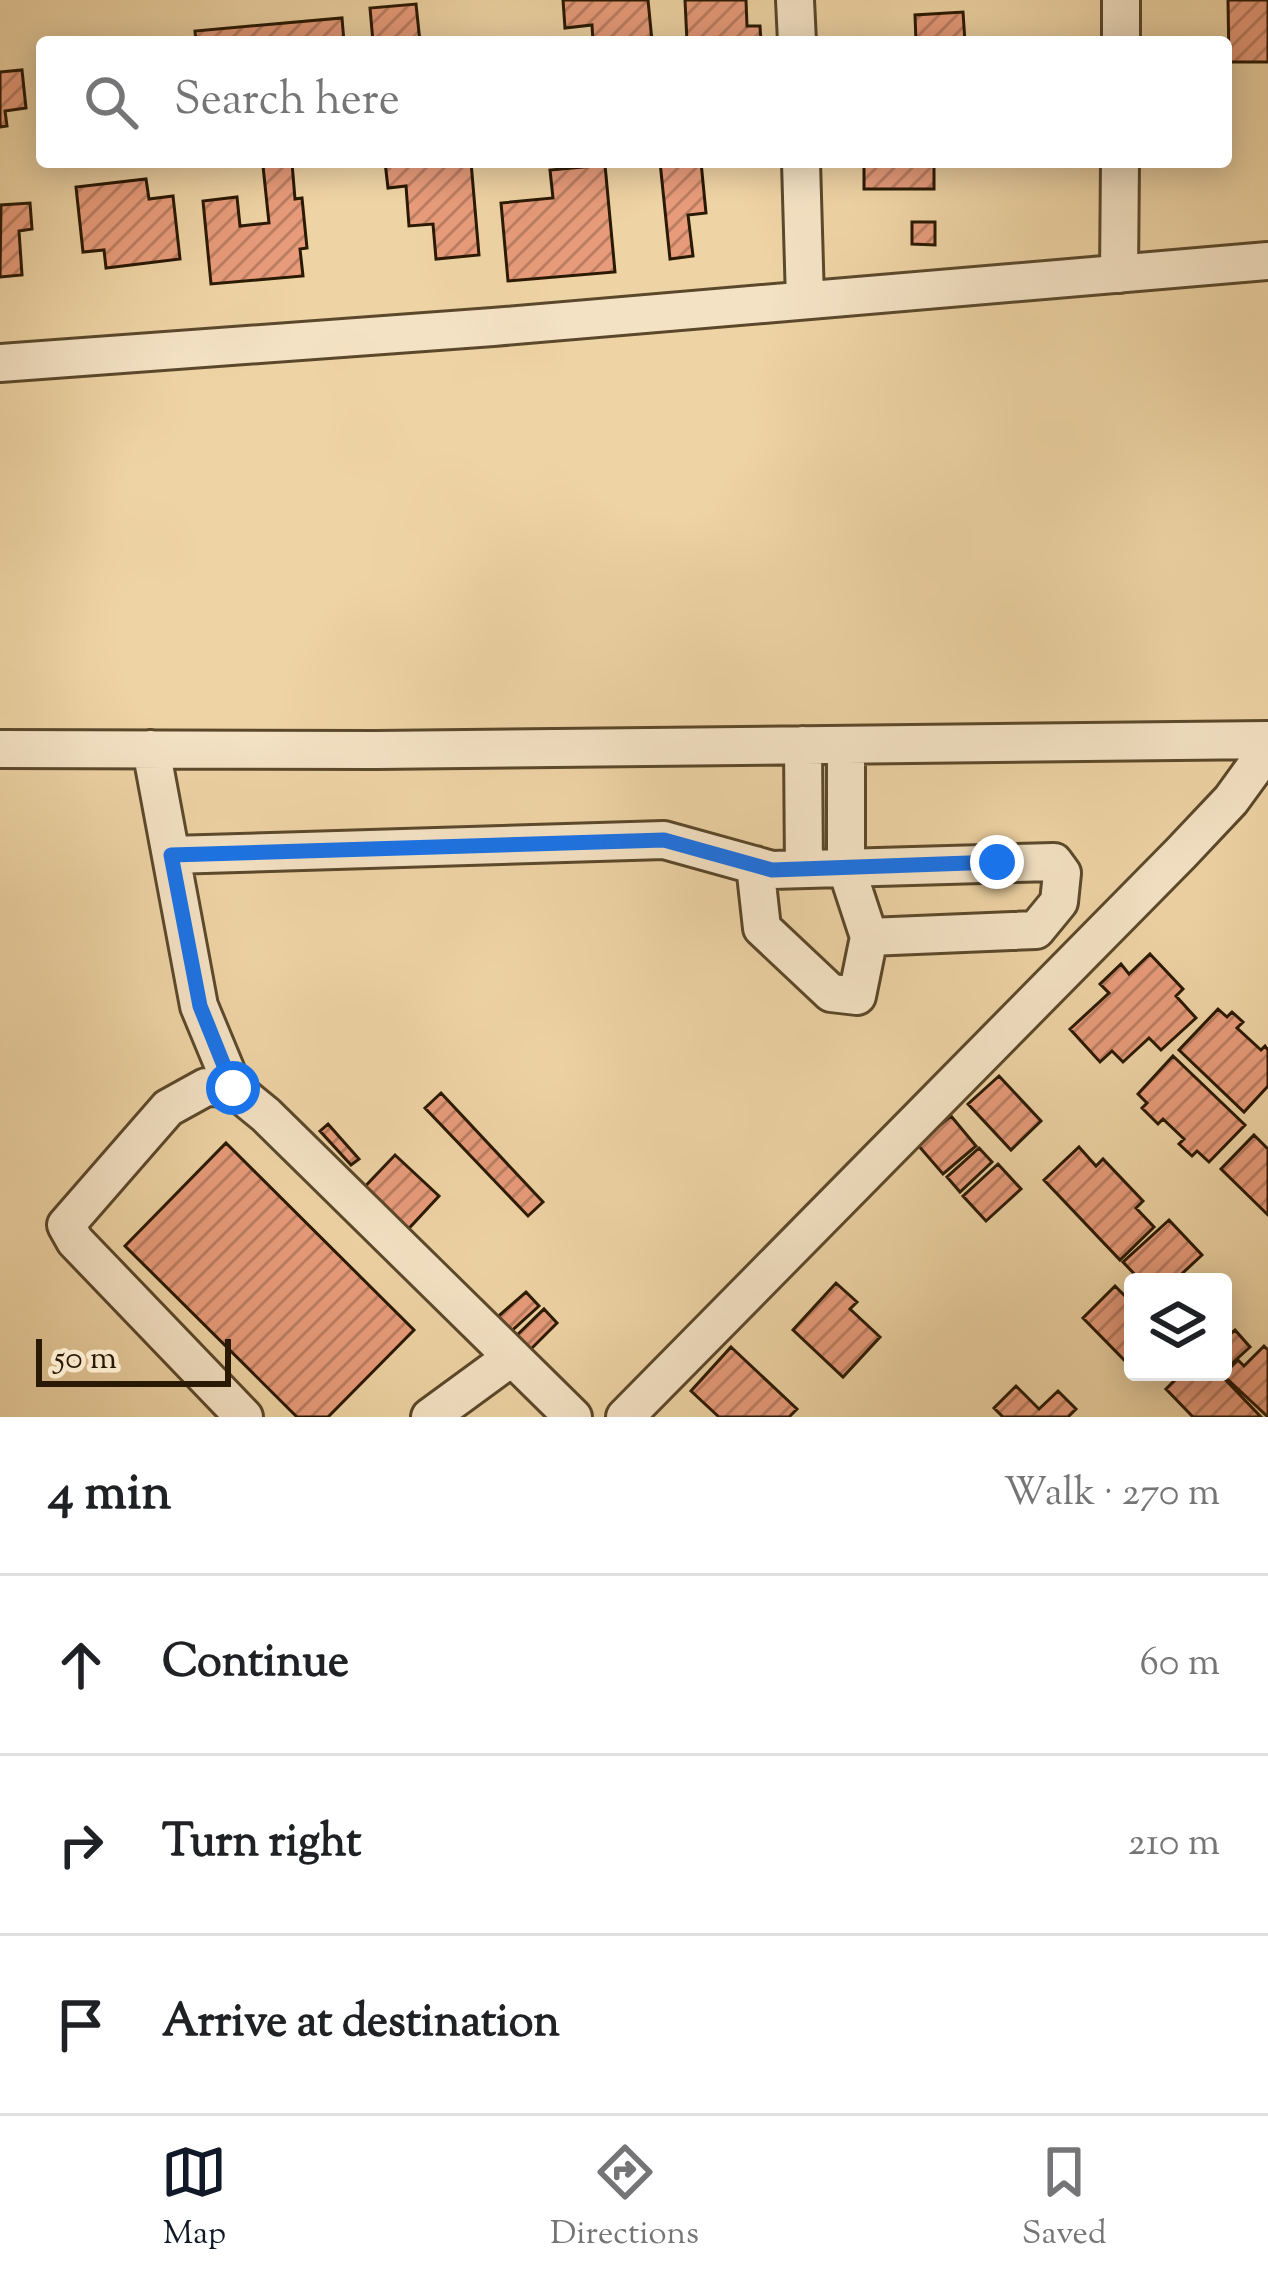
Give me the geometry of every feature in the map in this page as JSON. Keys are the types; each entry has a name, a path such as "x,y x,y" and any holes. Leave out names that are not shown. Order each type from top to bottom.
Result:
{"street":[{"path":"796,0 797,36"},
{"path":"1121,0 1121,36"},
{"path":"800,168 805,300"},
{"path":"1119,274 1120,168"},
{"path":"0,363 493,327 1268,260"},
{"path":"0,749 1268,740"},
{"path":"803,745 804,869"},
{"path":"755,865 761,928 831,993 856,996 869,938 846,867 846,745"},
{"path":"152,749 200,1006 233,1088 573,1417"},
{"path":"625,1417 1181,853 1231,800 1268,749"},
{"path":"171,855 664,840 772,870 1054,862 1062,873 1059,902 1036,929 869,938"},
{"path":"190,1096 200,1006"},
{"path":"233,1088 206,1087 168,1108 66,1225 75,1241 244,1417"},
{"path":"430,1417 512,1357"}],"building":[{"path":"563,0 648,0 652,36 593,36 592,25 565,28"},
{"path":"685,0 746,0 747,26 760,26 761,36 687,36"},
{"path":"1228,0 1268,0 1268,62 1232,62"},
{"path":"416,4 419,36 372,36 370,8"},
{"path":"963,12 965,36 916,36 915,15"},
{"path":"342,18 344,36 195,36 195,31"},
{"path":"22,70 26,108 5,111 7,126 0,127 0,72"},
{"path":"263,168 292,168 295,199 302,198 307,248 300,249 303,276 211,284 203,201 237,197 240,226 269,223"},
{"path":"386,168 472,168 479,255 436,259 433,224 409,226 406,186 388,188"},
{"path":"605,168 615,272 508,281 501,203 553,198 550,170"},
{"path":"661,168 702,168 706,213 688,215 693,256 670,259"},
{"path":"864,168 934,168 934,189 864,189"},
{"path":"146,179 149,199 173,196 180,259 106,268 104,250 83,252 76,187"},
{"path":"30,203 32,229 19,231 22,275 0,277 1,205"},
{"path":"912,222 935,222 935,245 912,244"},
{"path":"1150,954 1183,989 1176,996 1196,1018 1161,1050 1149,1038 1123,1062 1112,1051 1100,1062 1070,1029 1109,993 1100,984 1121,964 1129,974"},
{"path":"1218,1009 1227,1017 1232,1012 1243,1022 1237,1028 1261,1050 1265,1046 1268,1050 1268,1086 1244,1112 1179,1050"},
{"path":"1173,1056 1245,1125 1209,1162 1197,1151 1192,1156 1179,1144 1184,1139 1163,1119 1158,1124 1142,1108 1147,1103 1138,1094"},
{"path":"999,1076 1041,1121 1011,1150 968,1104"},
{"path":"441,1093 543,1202 528,1216 425,1108"},
{"path":"951,1116 976,1146 943,1174 917,1144"},
{"path":"328,1124 359,1159 351,1165 320,1131"},
{"path":"1254,1135 1268,1149 1268,1215 1221,1169"},
{"path":"226,1143 414,1330 328,1417 297,1417 125,1246"},
{"path":"1079,1147 1096,1166 1103,1159 1143,1201 1136,1208 1154,1227 1120,1260 1044,1180"},
{"path":"979,1148 992,1162 960,1192 947,1177"},
{"path":"395,1155 439,1196 399,1239 355,1197"},
{"path":"998,1164 1021,1189 986,1221 963,1196"},
{"path":"1169,1220 1202,1255 1183,1273 1133,1273 1123,1262"},
{"path":"836,1283 857,1302 850,1309 880,1337 843,1377 793,1330"},
{"path":"1115,1286 1124,1295 1124,1360 1083,1318"},
{"path":"526,1292 539,1306 506,1336 493,1321"},
{"path":"544,1309 557,1323 526,1354 512,1340"},
{"path":"1235,1330 1250,1347 1232,1363"},
{"path":"1264,1346 1268,1350 1268,1417 1229,1381 1232,1366 1238,1360 1244,1366"},
{"path":"731,1347 797,1409 789,1417 719,1417 691,1391"},
{"path":"1174,1381 1227,1381 1261,1417 1193,1417 1166,1389"},
{"path":"1016,1386 1039,1409 1058,1391 1076,1409 1068,1417 1003,1417 994,1408"}],"route":[{"path":"233,1088 200,1006 171,855 664,840 772,870 997,862"}]}
